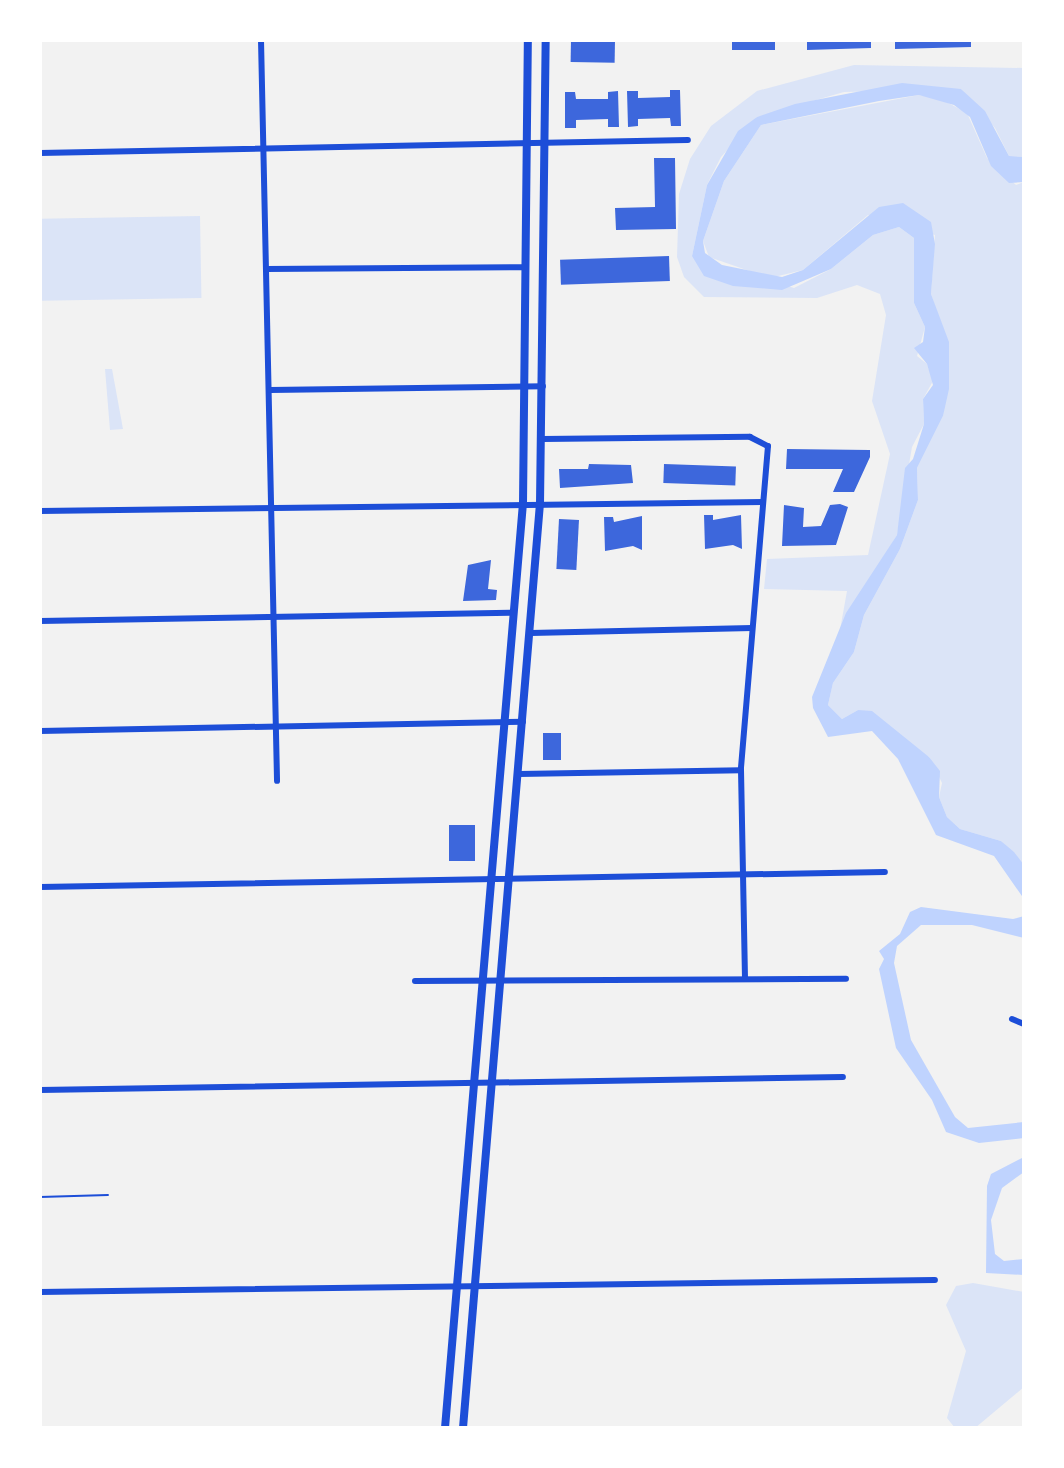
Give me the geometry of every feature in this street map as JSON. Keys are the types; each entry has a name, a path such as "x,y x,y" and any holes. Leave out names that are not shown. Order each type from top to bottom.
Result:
{"main road":[{"path":"445,1428 523,503 528,40"},
{"path":"463,1428 540,504 546,40"}],"street":[{"path":"261,40 277,781"},
{"path":"40,153 688,140"},
{"path":"266,269 524,267"},
{"path":"270,390 543,386"},
{"path":"543,439 760,439 768,446 741,770 745,977"},
{"path":"40,511 763,502"},
{"path":"40,621 513,613"},
{"path":"531,633 752,628"},
{"path":"40,731 523,722"},
{"path":"519,774 741,770"},
{"path":"40,887 745,872 885,872"},
{"path":"415,981 502,978 846,979"},
{"path":"1012,1019 1024,1024"},
{"path":"40,1090 493,1079 843,1077"},
{"path":"40,1292 935,1280"}],"path":[{"path":"40,1197 108,1195"}],"shaded area":[{"path":"854,65 1024,68 1024,157 1009,156 995,128 961,89 844,92 757,117 721,157 707,185 692,256 794,288 831,269 873,235 899,227 914,238 914,303 925,327 917,356 927,364 933,381 923,399 924,424 912,447 897,535 840,630 847,591 764,589 767,559 868,555 890,454 872,401 886,315 880,294 857,285 817,298 704,297 684,277 677,257 679,194 690,159 711,126 757,91"},
{"path":"919,95 939,98 967,113 987,158 1016,185 1024,182 1024,865 1001,841 960,829 947,817 939,797 942,783 929,757 858,710 842,719 828,705 833,683 854,652 864,615 900,549 918,500 917,468 943,416 949,349 931,294 935,235 868,215 803,270 770,278 709,257 703,241 724,181 761,125"},
{"path":"200,216 201,298 41,301 40,219"},
{"path":"105,369 112,369 123,429 110,430"},
{"path":"973,1283 1024,1292 1024,1387 975,1428 955,1428 947,1418 966,1351 946,1305 956,1286"}],"water":[{"path":"902,83 961,89 985,111 1009,156 1024,157 1024,182 1009,183 991,166 970,117 954,105 919,95 879,101 761,125 724,181 703,241 705,253 722,265 782,277 803,270 879,207 903,203 931,222 935,244 931,294 949,342 949,389 943,416 917,468 918,500 900,549 864,615 854,652 833,683 828,705 842,719 858,710 872,711 929,757 940,771 939,797 947,817 960,829 1001,841 1024,865 1024,899 994,856 936,835 898,759 872,731 828,737 813,708 812,697 846,613 897,535 905,468 913,459 924,424 923,399 933,385 927,364 914,348 923,342 925,327 914,303 914,238 899,227 873,235 831,269 782,290 733,286 704,276 692,256 707,185 738,131 757,117 795,104"},
{"path":"921,907 1013,919 1024,916 1024,938 972,925 921,925 897,946 894,963 911,1040 955,1117 968,1128 1024,1122 1024,1138 979,1143 946,1132 932,1100 896,1048 879,969 884,959 879,951 900,934 910,912"},
{"path":"1024,1157 1024,1172 1002,1188 991,1220 995,1254 1004,1261 1024,1259 1024,1275 986,1273 987,1186 991,1174"}],"building":[{"path":"571,40 615,41 615,63 571,62"},
{"path":"732,40 775,40 775,50 732,50"},
{"path":"807,40 871,40 871,48 807,50"},
{"path":"895,40 971,40 971,47 895,49"},
{"path":"670,90 680,90 681,126 671,126 670,118 638,119 638,126 628,127 627,91 638,91 638,98 670,97"},
{"path":"618,91 619,127 608,127 608,119 576,120 576,128 565,128 565,92 575,92 576,99 608,99 608,92"},
{"path":"654,158 675,158 676,229 616,230 615,208 655,207"},
{"path":"669,256 670,281 561,285 560,260"},
{"path":"787,449 870,450 870,457 854,492 833,492 843,469 786,469"},
{"path":"589,464 631,465 633,483 560,488 559,469 588,469"},
{"path":"664,464 736,467 735,486 663,483"},
{"path":"784,505 804,508 803,527 821,526 830,505 848,507 836,545 782,546"},
{"path":"704,515 713,515 713,520 741,515 742,549 733,545 705,549"},
{"path":"642,516 642,550 633,546 605,551 604,517 613,517 614,522"},
{"path":"559,519 579,520 576,570 556,569"},
{"path":"491,560 488,589 497,590 496,600 463,601 468,565"},
{"path":"543,733 561,733 561,760 543,760"},
{"path":"449,825 475,825 475,861 449,861"}]}
